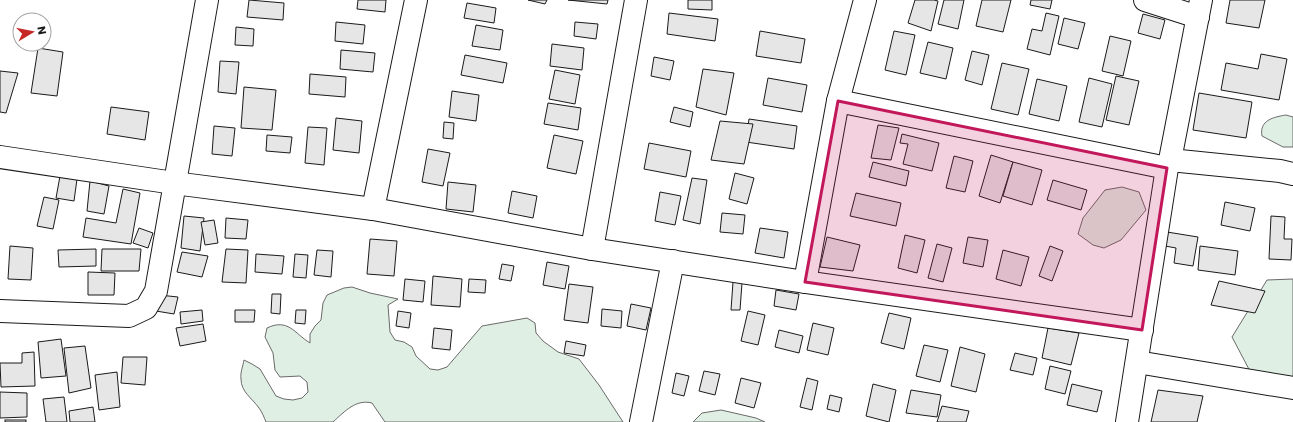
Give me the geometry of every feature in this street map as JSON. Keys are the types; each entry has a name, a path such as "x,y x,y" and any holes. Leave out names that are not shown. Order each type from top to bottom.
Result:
{"street":[{"path":"0,311 129,316 146,308 156,291 207,0"},
{"path":"373,209 416,0"},
{"path":"592,249 636,0"},
{"path":"805,282 838,101 865,0"},
{"path":"1127,422 1168,164 1199,9 1145,0"},
{"path":"838,101 1168,164 1280,171 1293,174"},
{"path":"0,157 174,183 373,209 592,249 805,282 1142,330"},
{"path":"641,422 673,261"},
{"path":"1137,362 1293,388"}],"highlighted area":[{"path":"838,101 1167,168 1142,330 805,282"}],"green space":[{"path":"1286,115 1293,117 1293,147 1283,147 1262,136 1263,126 1268,120"},
{"path":"1122,187 1139,192 1146,210 1121,240 1104,248 1093,245 1078,234 1083,218 1105,190"},
{"path":"1293,279 1293,387 1252,375 1232,337 1267,280"},
{"path":"352,287 370,293 398,299 388,305 390,332 395,340 404,342 412,347 416,356 430,369 438,370 447,367 482,326 527,318 535,323 536,333 543,341 558,352 579,359 599,385 623,422 385,422 372,403 366,402 356,404 351,407 333,422 266,422 260,410 247,395 241,384 241,372 244,360 260,369 276,396 293,400 302,398 308,392 307,382 300,376 280,377 275,370 273,353 265,337 267,328 274,325 286,326 310,343 310,334 321,320 323,303 327,295 344,288"},
{"path":"721,410 756,418 765,422 693,422 702,413"}],"building":[{"path":"249,0 284,3 283,20 247,17"},
{"path":"358,0 386,0 385,12 357,9"},
{"path":"528,0 547,0 545,4"},
{"path":"568,0 608,0 607,4"},
{"path":"688,0 712,0 712,10 688,9"},
{"path":"915,0 938,1 931,31 908,23"},
{"path":"944,0 964,0 958,29 938,24"},
{"path":"982,0 1011,0 1003,32 976,26"},
{"path":"1031,0 1052,0 1050,9 1030,5"},
{"path":"1230,0 1265,0 1259,28 1226,23"},
{"path":"467,3 496,8 494,23 464,18"},
{"path":"669,13 718,19 715,41 667,34"},
{"path":"1046,13 1059,16 1050,55 1027,49 1032,29 1042,31"},
{"path":"1143,14 1165,20 1160,39 1138,33"},
{"path":"1064,18 1085,23 1078,49 1058,44"},
{"path":"336,22 365,25 363,44 335,41"},
{"path":"575,22 598,24 596,39 574,36"},
{"path":"476,25 503,30 500,50 472,46"},
{"path":"236,27 254,29 253,46 235,45"},
{"path":"760,31 805,39 801,63 756,56"},
{"path":"894,31 915,35 906,75 885,70"},
{"path":"1110,36 1131,41 1123,76 1102,71"},
{"path":"928,42 953,48 946,79 920,73"},
{"path":"552,44 584,48 582,70 550,66"},
{"path":"52,50 63,52 57,96 31,93 37,52 52,52"},
{"path":"341,50 375,53 373,72 340,69"},
{"path":"972,51 989,55 982,85 965,80"},
{"path":"1261,54 1287,59 1279,100 1221,90 1226,63 1258,69"},
{"path":"465,55 507,63 503,83 461,75"},
{"path":"654,57 674,61 670,80 651,76"},
{"path":"220,61 239,62 236,94 218,92"},
{"path":"1002,63 1029,69 1018,115 991,109"},
{"path":"703,69 734,73 726,115 696,107"},
{"path":"555,70 580,75 575,104 549,99"},
{"path":"0,71 18,73 6,113 0,112"},
{"path":"310,74 346,77 345,97 309,94"},
{"path":"1116,76 1139,81 1129,125 1106,120"},
{"path":"768,78 807,85 802,112 763,105"},
{"path":"1089,78 1112,84 1102,127 1079,122"},
{"path":"1037,79 1067,86 1059,121 1029,114"},
{"path":"244,87 276,90 272,130 241,128"},
{"path":"452,91 479,95 476,121 449,117"},
{"path":"1199,93 1252,102 1246,138 1193,130"},
{"path":"548,103 581,108 578,130 544,124"},
{"path":"111,107 149,112 145,140 107,134"},
{"path":"674,107 693,112 690,127 670,122"},
{"path":"336,118 362,121 359,153 333,150"},
{"path":"749,119 797,126 794,149 746,142"},
{"path":"720,121 753,124 744,164 711,160"},
{"path":"444,122 454,123 453,139 443,138"},
{"path":"878,125 899,128 891,160 871,158"},
{"path":"214,126 235,128 232,156 212,154"},
{"path":"308,127 327,128 324,165 305,163"},
{"path":"902,134 939,143 932,171 903,164 908,144 900,143"},
{"path":"267,135 292,137 290,153 266,151"},
{"path":"554,135 583,141 576,174 547,168"},
{"path":"649,143 691,151 686,177 644,169"},
{"path":"428,149 450,153 443,186 422,182"},
{"path":"991,155 1013,162 1000,203 979,196"},
{"path":"954,156 973,161 965,192 946,188"},
{"path":"873,162 909,171 906,186 869,177"},
{"path":"1013,162 1042,170 1032,205 1003,196"},
{"path":"735,173 754,178 747,204 729,199"},
{"path":"60,176 77,179 74,201 56,198"},
{"path":"692,178 707,180 700,224 683,220"},
{"path":"1053,180 1087,190 1081,210 1047,200"},
{"path":"90,181 109,186 104,214 87,211"},
{"path":"448,182 476,185 473,212 446,209"},
{"path":"123,189 140,193 131,244 83,237 86,218 116,223"},
{"path":"512,191 537,196 533,218 508,213"},
{"path":"660,192 681,196 675,225 655,221"},
{"path":"856,193 901,203 896,226 850,216"},
{"path":"44,197 59,200 53,229 37,226"},
{"path":"1225,202 1255,208 1250,231 1221,225"},
{"path":"722,213 745,215 743,234 720,232"},
{"path":"184,216 204,218 200,251 181,248"},
{"path":"1271,216 1285,217 1284,239 1292,239 1291,260 1269,259"},
{"path":"226,218 248,220 246,239 225,238"},
{"path":"214,220 218,243 205,245 201,222"},
{"path":"139,228 153,233 148,248 133,243"},
{"path":"760,228 788,232 784,258 755,253"},
{"path":"1167,232 1198,237 1193,266 1174,263 1176,248 1165,246"},
{"path":"905,235 925,240 917,273 898,268"},
{"path":"827,237 860,245 853,271 820,267"},
{"path":"968,237 988,240 983,267 963,263"},
{"path":"370,239 397,241 394,276 367,274"},
{"path":"937,244 952,248 943,282 928,278"},
{"path":"10,246 33,248 31,280 8,279"},
{"path":"1050,246 1063,251 1052,281 1039,276"},
{"path":"1200,246 1238,251 1235,275 1198,270"},
{"path":"96,249 96,266 59,267 58,250"},
{"path":"102,249 141,249 139,271 101,271"},
{"path":"226,249 248,250 246,283 222,282"},
{"path":"317,250 333,251 331,277 314,275"},
{"path":"1003,250 1029,257 1021,286 996,279"},
{"path":"182,252 208,256 202,277 177,272"},
{"path":"256,254 284,256 282,274 255,272"},
{"path":"295,254 308,255 306,278 293,277"},
{"path":"547,262 569,266 565,289 543,285"},
{"path":"502,264 514,266 511,281 499,279"},
{"path":"88,272 115,273 114,295 88,295"},
{"path":"433,276 462,279 460,307 431,305"},
{"path":"405,279 425,281 423,302 403,300"},
{"path":"469,279 486,280 485,293 468,292"},
{"path":"1219,281 1265,291 1255,313 1211,305"},
{"path":"733,282 742,283 740,310 731,310"},
{"path":"569,284 593,287 588,323 564,320"},
{"path":"776,290 799,294 796,310 774,306"},
{"path":"272,294 281,294 280,314 271,313"},
{"path":"159,295 178,297 174,314 156,311"},
{"path":"631,304 651,308 646,330 627,326"},
{"path":"602,309 622,311 621,328 601,326"},
{"path":"202,310 203,321 181,324 180,312"},
{"path":"235,310 255,310 254,322 235,322"},
{"path":"296,310 306,310 305,324 295,323"},
{"path":"398,311 411,313 409,328 396,326"},
{"path":"748,311 765,315 758,345 741,341"},
{"path":"889,313 911,318 904,349 881,343"},
{"path":"813,323 834,328 828,355 807,350"},
{"path":"203,324 206,341 180,346 176,328"},
{"path":"434,328 452,330 450,350 432,348"},
{"path":"1048,328 1079,333 1071,365 1042,358"},
{"path":"779,330 803,336 799,353 775,347"},
{"path":"61,339 66,376 41,378 38,342"},
{"path":"566,341 586,345 584,356 564,353"},
{"path":"924,345 948,350 940,382 916,376"},
{"path":"85,346 91,388 69,393 64,348"},
{"path":"960,347 985,354 976,392 951,386"},
{"path":"34,352 35,386 1,387 0,363 22,363 22,353"},
{"path":"1015,353 1037,358 1033,375 1010,370"},
{"path":"123,357 147,357 145,385 121,383"},
{"path":"1050,366 1071,371 1065,394 1045,389"},
{"path":"704,371 720,374 715,395 699,391"},
{"path":"117,372 120,407 99,410 95,375"},
{"path":"676,373 689,376 684,396 672,393"},
{"path":"741,378 761,383 754,408 735,403"},
{"path":"807,378 818,381 812,410 800,407"},
{"path":"873,384 896,390 889,422 866,416"},
{"path":"1072,384 1102,391 1097,412 1067,405"},
{"path":"911,390 941,395 937,417 906,413"},
{"path":"1158,390 1203,396 1197,422 1151,422"},
{"path":"0,392 27,393 27,417 0,418"},
{"path":"830,395 842,398 839,412 827,409"},
{"path":"64,397 67,422 46,422 43,399"},
{"path":"942,406 969,411 966,422 937,422"},
{"path":"93,407 95,422 70,422 69,411"},
{"path":"5,420 26,420 26,422 5,422"}]}
